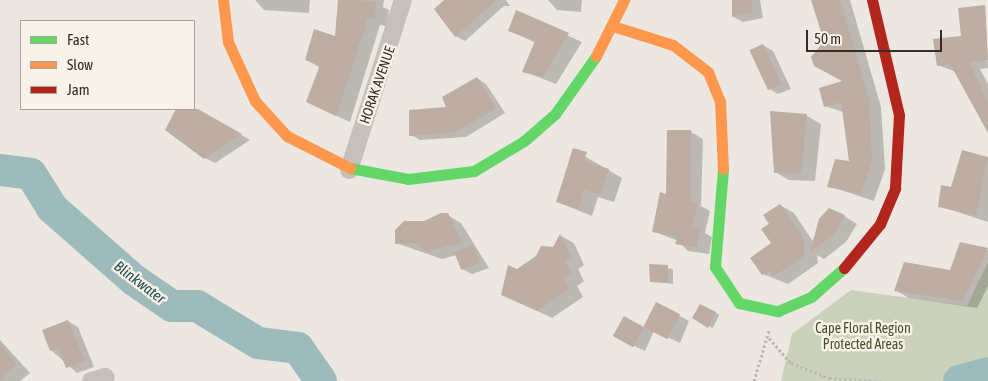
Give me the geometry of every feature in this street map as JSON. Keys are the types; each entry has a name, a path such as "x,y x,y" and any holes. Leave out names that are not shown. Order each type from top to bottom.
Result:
{"street":[{"path":"223,0 233,59 255,101 287,136 320,158 349,170 386,178 440,179 493,163 554,114 592,65 613,26 624,0"},
{"name":"HORAK AVENUE","path":"349,170 403,0"},
{"path":"613,26 643,32 688,53 715,85 722,124 724,177 713,251 715,267 732,298 768,312 799,304 841,272 872,236 890,202 898,174 901,130 872,0"}],"path":[{"path":"754,381 769,338 768,312"},
{"path":"769,338 791,363 829,378 883,381"}],"green space":[{"name":"Cape Floral Region Protected Areas","path":"988,262 988,381 781,381 792,334 851,290 967,306"}],"building":[{"path":"338,0 376,1 375,19 368,18 336,116 306,102 320,65 305,60 314,29 335,36"},
{"path":"444,0 496,0 455,37 434,9"},
{"path":"732,0 752,0 753,12 732,17"},
{"path":"811,0 840,0 869,99 872,161 861,194 827,187 835,159 849,161 841,102 824,107 819,88 842,81 814,66 811,57 824,41"},
{"path":"985,5 988,60 969,62 988,102 988,133 950,64 937,66 933,39 961,36 958,8"},
{"path":"516,10 569,33 542,77 522,72 535,41 508,31"},
{"path":"763,44 782,84 768,90 749,50"},
{"path":"477,77 496,108 456,132 409,136 409,110 446,107 442,97"},
{"path":"198,109 242,134 204,159 165,130 175,110"},
{"path":"770,111 807,114 801,173 774,173"},
{"path":"667,130 691,130 690,200 698,203 693,226 700,229 697,248 675,244 678,237 652,232 660,192 666,194"},
{"path":"573,148 587,152 584,161 609,169 600,195 584,190 578,209 556,202"},
{"path":"962,150 988,157 976,215 938,207 941,185 951,187"},
{"path":"780,204 804,238 804,256 773,277 769,271 762,275 750,258 771,243 761,229 769,224 763,215"},
{"path":"829,208 845,215 834,235 810,252 819,219"},
{"path":"441,213 448,213 462,242 427,252 416,243 395,244 395,230 404,221 424,221"},
{"path":"560,234 571,257 565,261 571,273 564,278 569,289 537,311 501,295 508,265 517,269 536,256 541,246 553,247"},
{"path":"960,242 988,248 963,301 894,291 904,262 950,270"},
{"path":"473,245 480,263 461,270 454,252"},
{"path":"649,264 668,265 668,283 650,282"},
{"path":"656,302 680,314 667,339 643,327"},
{"path":"700,304 716,312 708,328 692,318"},
{"path":"624,316 644,327 633,347 613,336"},
{"path":"68,320 85,361 66,368 58,348 50,351 42,330"},
{"path":"0,343 17,365 0,379"}],"waterway":[{"name":"Blinkwater","path":"0,170 31,174 52,208 134,280 172,306 197,306 258,343 298,348 321,381"},
{"name":"Blinkwater","path":"959,381 988,373"}],"traffic: fast":[{"path":"350,168 408,179 474,171 524,141 555,114 596,56"},
{"path":"723,169 715,267 739,303 778,311 811,297 844,268"}],"traffic: slow":[{"path":"223,0 228,42 255,101 287,136 350,168"},
{"path":"596,56 624,0"},
{"path":"613,26 673,45 708,72 720,101 723,169"}],"traffic: jam":[{"path":"844,268 880,224 895,188 899,115 872,0"}]}
